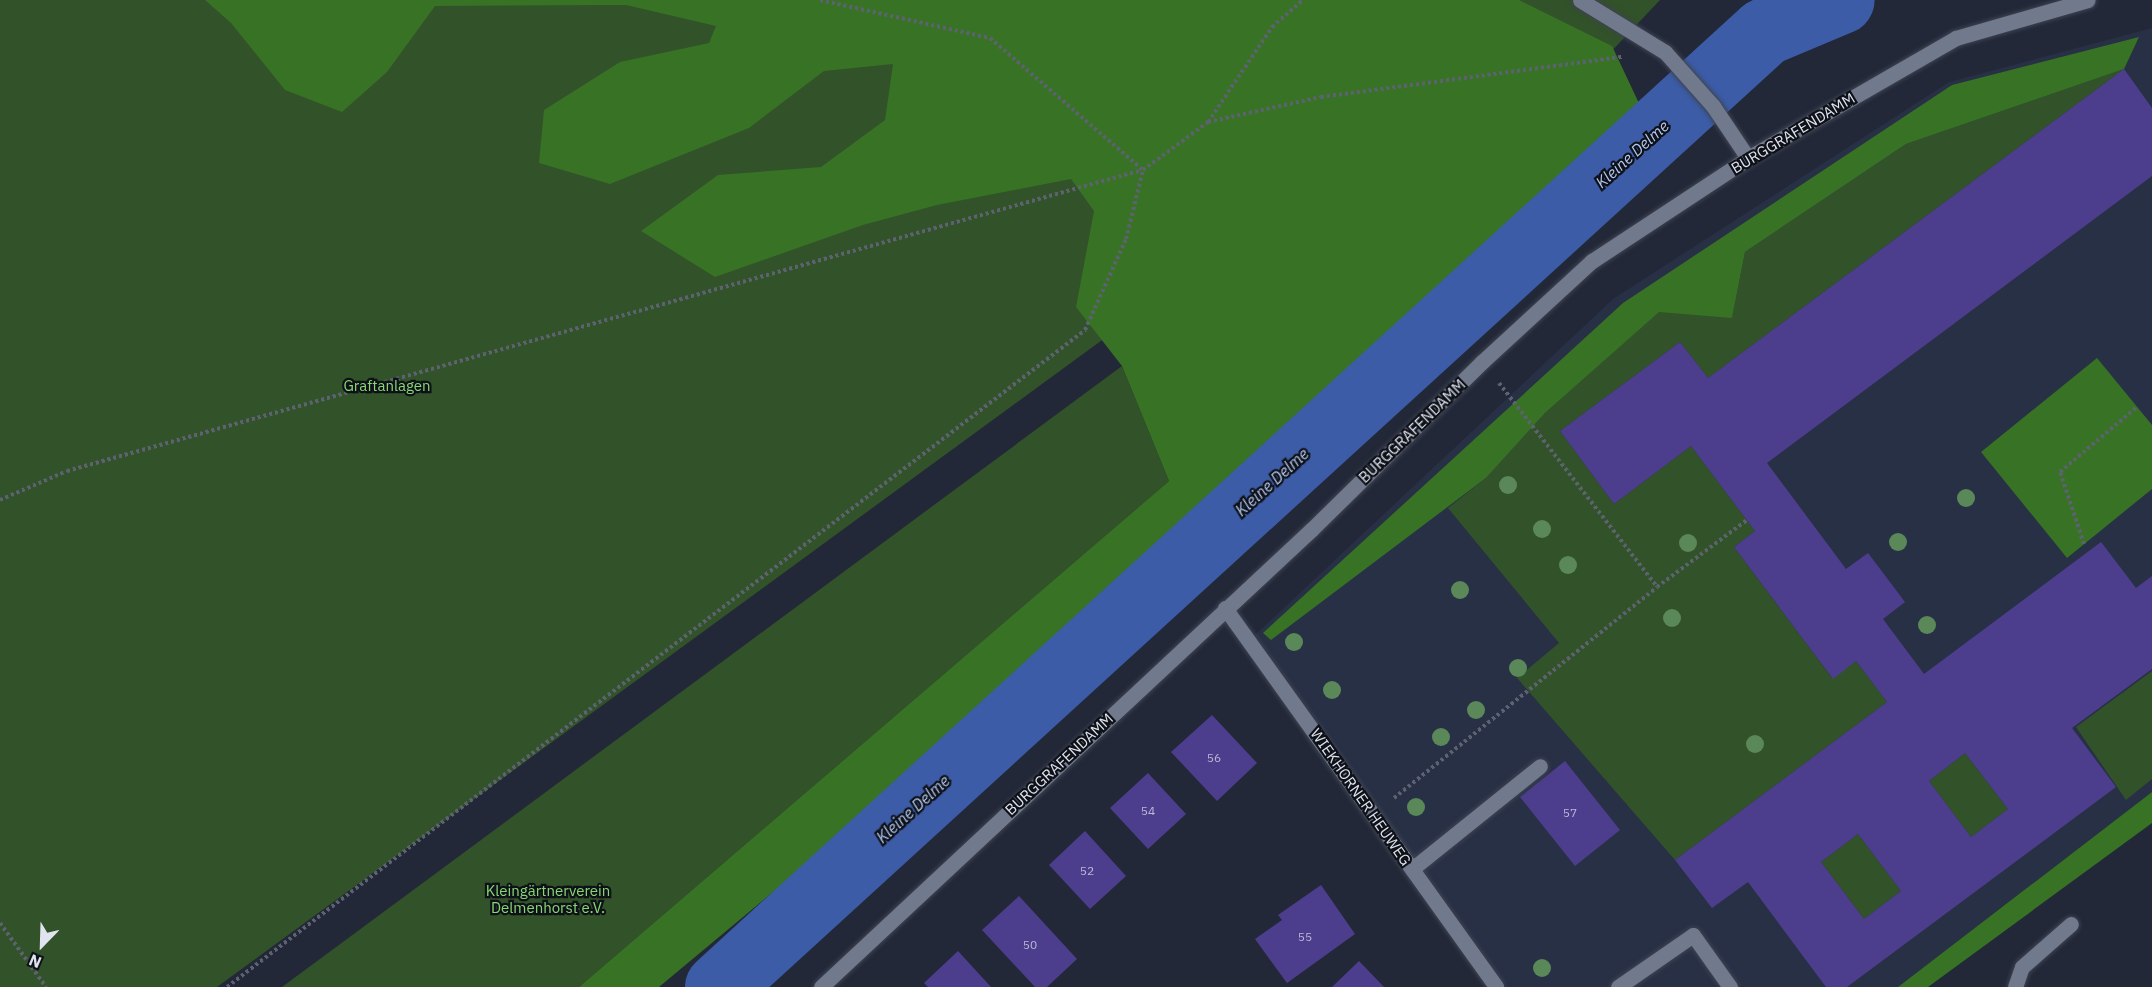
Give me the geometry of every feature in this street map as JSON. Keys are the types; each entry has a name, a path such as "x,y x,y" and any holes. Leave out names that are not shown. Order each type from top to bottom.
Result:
{"street":[{"path":"1580,0 1665,52 1713,106 1748,158"},
{"name":"BURGGRAFENDAMM","path":"821,987 1225,608 1482,362 1592,261 1748,158 1956,38 2088,0"},
{"name":"WIEKHORNER HEUWEG","path":"1225,608 1496,987"},
{"path":"1412,869 1540,766"},
{"path":"2015,987 2022,967 2071,924"},
{"path":"1618,987 1693,934 1730,987"}],"path":[{"path":"820,0 990,38 1143,170"},
{"path":"0,500 67,471 1143,170 1208,122 1272,27 1303,0"},
{"path":"1208,122 1321,97 1665,52"},
{"path":"227,987 1085,330 1126,239 1143,170"},
{"path":"1482,362 1657,587"},
{"path":"2084,544 2060,472 2137,407"},
{"path":"1373,815 1657,587 1747,520"},
{"path":"0,923 46,987"}],"shaded area":[{"path":"2152,28 2152,792 1898,987 1506,987 1255,635 1613,299 1949,82"}],"green space":[{"name":"Graftanlagen","path":"0,0 1660,0 1203,483 1135,316 217,987 0,987"},
{"path":"205,0 1519,0 1612,46 1645,116 1380,358 1211,527 659,987 579,987 1169,481 1122,366 1076,307 1094,211 1071,179 937,205 863,225 715,277 641,231 718,175 821,167 885,120 893,64 824,71 749,128 610,184 539,163 544,110 620,62 709,43 716,26 626,5 435,6 387,72 342,112 285,90 231,23"},
{"path":"2139,37 2124,69 1906,144 1745,252 1732,318 1659,312 1545,413 1486,478 1271,640 1263,633 1623,303 1952,85"},
{"path":"2124,69 1708,378 1680,342 1560,431 1614,504 1691,446 1755,531 1734,547 1832,678 1856,661 1887,702 1675,860 1517,678 1559,643 1448,508 1486,478 1545,413 1659,311 1732,317 1745,252 1906,144"},
{"path":"2097,358 2152,425 2152,489 2067,558 1981,452"},
{"name":"Kleingärtnerverein Delmenhorst e.V.","path":"1122,366 1169,481 579,987 282,987"},
{"path":"2152,671 2152,779 2126,800 2076,727"},
{"path":"1965,753 2008,809 1971,837 1929,781"},
{"path":"2152,792 2152,823 1928,987 1898,987"},
{"path":"1858,834 1901,891 1864,919 1821,862"}],"building":[{"path":"2124,69 2152,108 2152,176 1767,463 1846,569 1868,553 1905,602 1883,619 1924,674 2101,542 2136,588 2152,576 2152,669 2072,728 2116,787 1847,987 1826,987 1748,882 1712,908 1675,860 1887,702 1856,661 1833,679 1734,547 1755,531 1691,446 1614,504 1560,431 1680,342 1708,378","holes":["1965,753 2008,809 1971,837 1929,781","1858,834 1901,891 1864,919 1821,862"]},
{"path":"1212,715 1257,763 1217,801 1171,752"},
{"path":"1565,761 1620,830 1575,866 1520,797"},
{"path":"1148,773 1186,814 1148,849 1110,808"},
{"path":"1085,831 1126,876 1090,909 1049,865"},
{"path":"1321,885 1355,934 1287,983 1255,939 1282,920 1278,915"},
{"path":"1019,896 1077,959 1047,987 1035,987 982,930"},
{"path":"958,951 991,987 928,987 924,983"},
{"path":"1359,961 1384,987 1332,987"}],"waterway":[{"name":"Kleine Delme","path":"719,987 1765,32 1841,0"}]}
